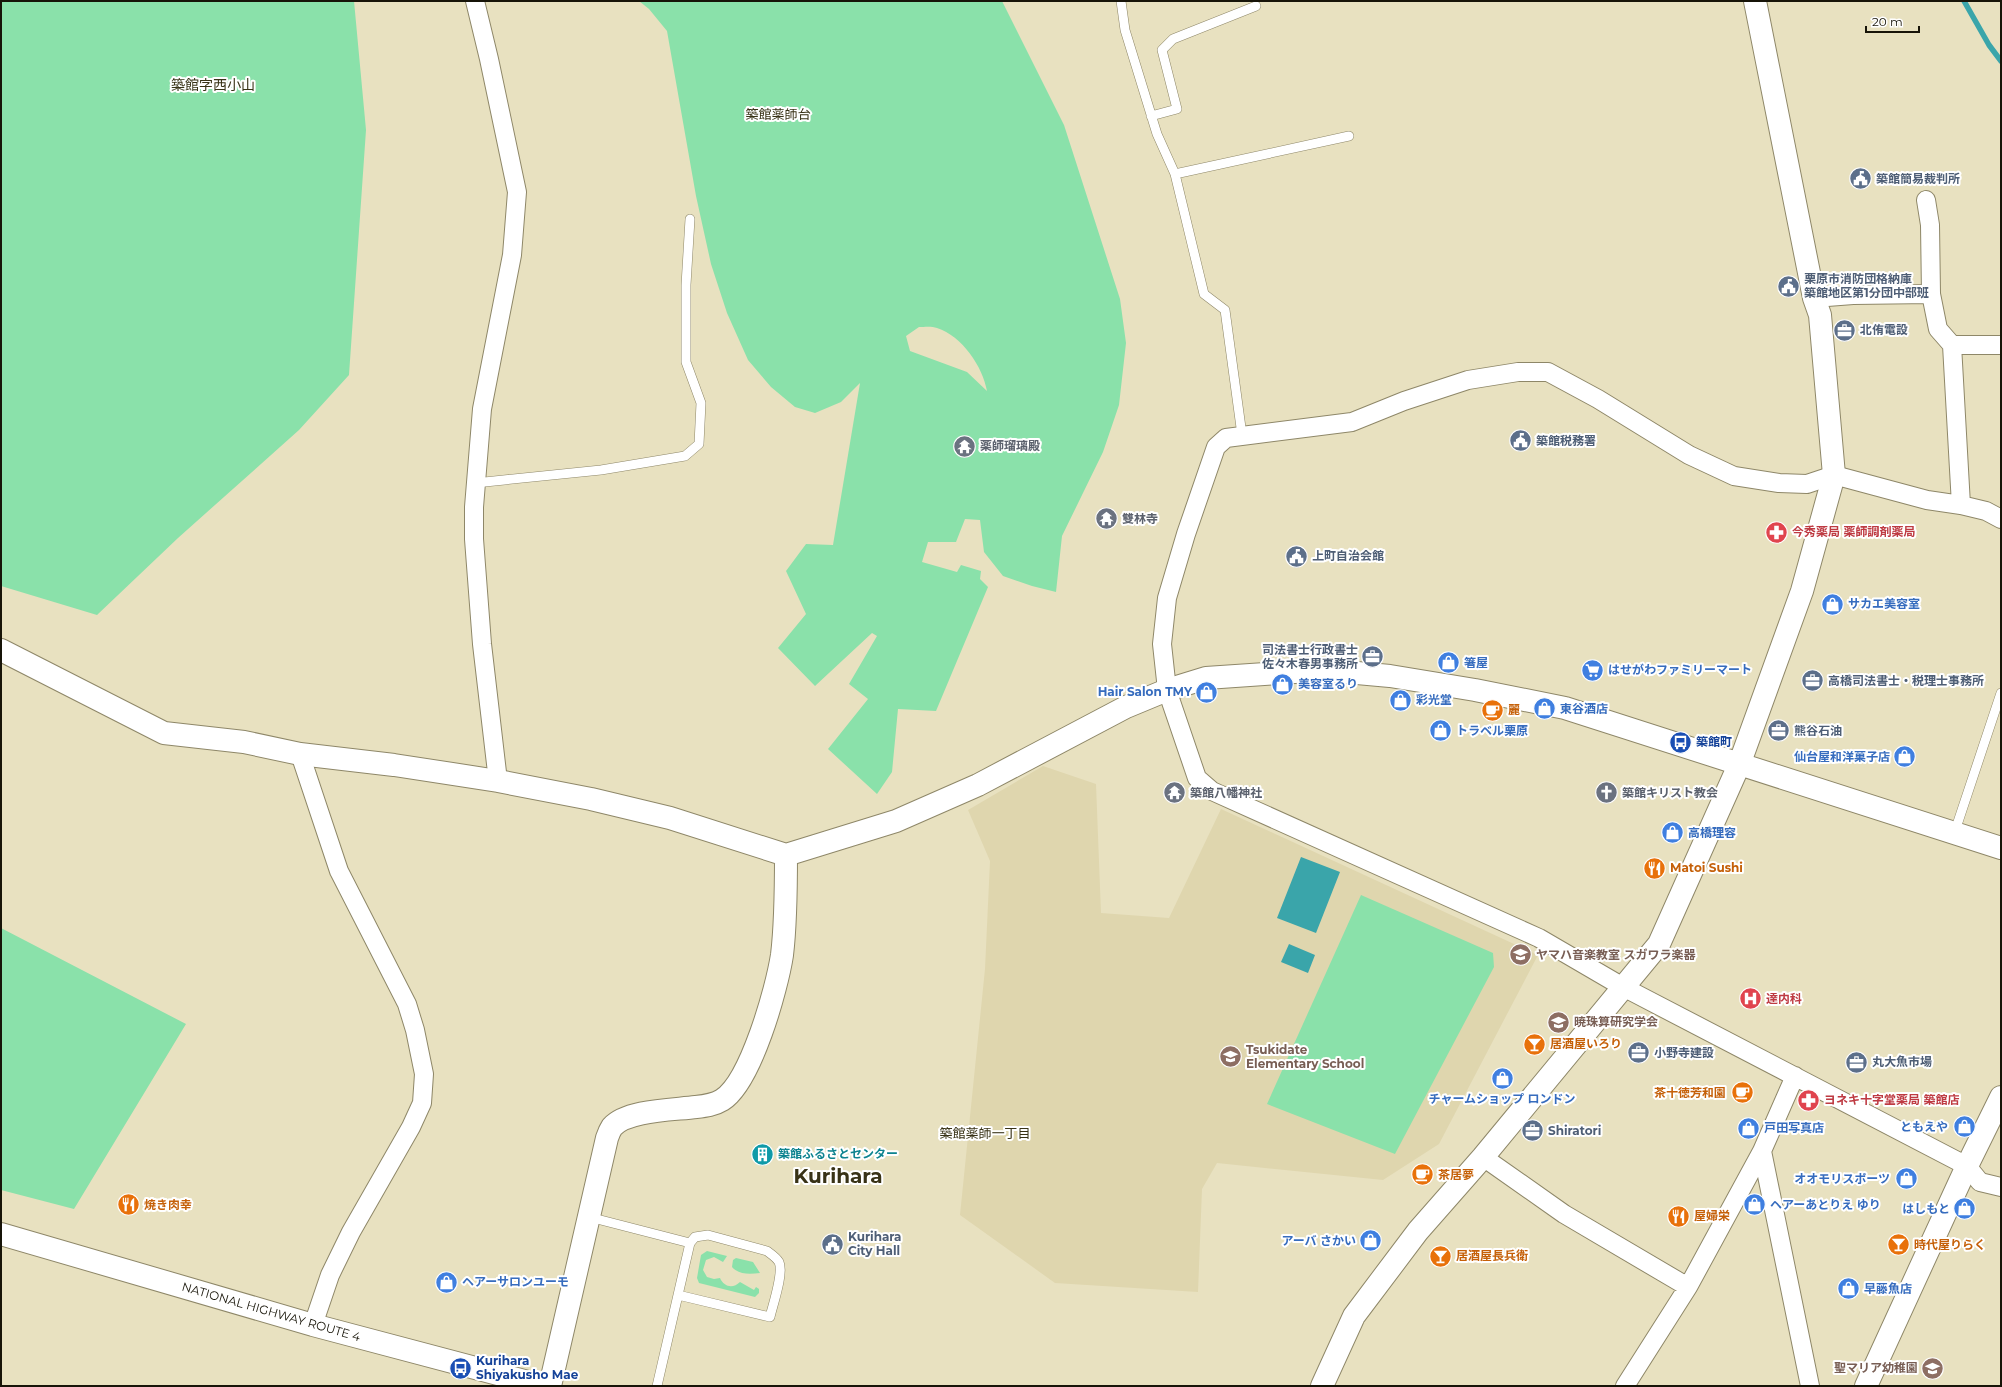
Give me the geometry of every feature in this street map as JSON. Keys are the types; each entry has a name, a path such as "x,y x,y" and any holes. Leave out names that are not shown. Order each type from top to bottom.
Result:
{"main road":[{"path":"1322,1386 1354,1316 1418,1231 1483,1157 1659,944 1739,765 1802,591 1834,475 1820,315 1814,298 1754,1"},
{"path":"1,650 164,733 244,742 300,754 394,765 498,781 591,798 670,818 786,855 896,821 917,812 978,785 1126,707 1167,690 1206,678 1324,670 1390,676 1475,690 1565,708 2001,848"},
{"path":"550,1386 607,1138 612,1128 620,1120 634,1115 715,1104 730,1094 739,1083 759,1038 782,956 786,892 786,855"},
{"path":"1866,1386 1967,1166 2001,1097"},
{"name":"NATIONAL HIGHWAY ROUTE 4","path":"1,1234 313,1325 543,1386"}],"street":[{"path":"474,1 490,59 517,192 512,255 482,409 475,483 474,540 482,644 498,781"},
{"path":"1926,200 1930,225 1931,294 1938,329 1952,345 1961,505"},
{"path":"1814,298 1853,295 1931,294"},
{"path":"1952,345 2001,345"},
{"path":"2001,519 1986,511 1961,505 1926,500 1834,475 1807,484 1779,483 1734,476 1689,455 1598,399 1548,372 1518,372 1468,380 1404,401 1352,422 1226,438 1216,447 1184,541 1167,598 1162,644 1167,690 1197,778 1212,791 1539,938 1623,987 1967,1166 1980,1182 2001,1187"},
{"path":"300,754 339,871 407,1004 415,1030 424,1074 422,1103 411,1127 351,1232 330,1275 313,1325"},
{"path":"1626,1386 1688,1287 1762,1151 1795,1076"},
{"path":"1762,1151 1810,1386"},
{"path":"1483,1157 1564,1214 1688,1287"}],"lane":[{"path":"1121,1 1125,30 1157,134 1174,174 1204,294 1225,310 1242,435"},
{"path":"1151,116 1177,109 1162,50 1173,39 1256,6"},
{"path":"1174,174 1349,136"},
{"path":"475,483 624,466 685,456 699,444 701,403 686,362 686,285 690,219"},
{"path":"1954,834 2001,693"},
{"path":"589,1218 690,1242"},
{"path":"657,1386 690,1242 695,1237 708,1235 767,1251 775,1256 779,1262 780,1272 770,1317 678,1295"}],"shaded area":[{"name":"Tsukidate Elementary School","path":"1043,766 1096,784 1101,913 1169,918 1221,809 1538,955 1439,1144 1383,1180 1217,1163 1202,1189 1198,1292 1055,1283 960,1215 985,969 990,861 968,810"}],"green space":[{"path":"1,1 354,1 366,130 349,375 299,430 178,538 97,615 1,586"},
{"path":"639,1 1002,1 1064,125 1120,299 1126,343 1119,405 1103,452 1062,536 1056,592 1003,576 984,552 980,520 965,519 956,542 928,542 922,562 957,572 961,565 981,571 980,579 988,587 936,711 898,709 892,772 877,794 828,749 868,699 849,684 877,636 872,633 815,686 778,648 806,614 786,571 806,544 833,545 860,383 841,402 815,413 795,407 771,387 748,360 727,313 711,264 696,196 667,31 649,9","holes":["919,327 937,328 946,332 963,345 981,372 987,391 967,372 910,351 906,336"]},
{"path":"1361,895 1493,953 1494,967 1395,1154 1267,1104"},
{"path":"1,928 186,1024 74,1209 1,1190"},
{"path":"707,1251 727,1256 723,1262 714,1257 706,1260 703,1270 707,1277 714,1279 720,1278 726,1285 729,1286 734,1286 740,1282 754,1290 756,1287 759,1289 759,1293 755,1297 699,1283 697,1278 701,1255"},
{"path":"736,1258 753,1262 760,1273 752,1274 735,1270 732,1267 733,1260"}],"water":[{"path":"1301,857 1340,872 1316,933 1277,918"},
{"path":"1289,944 1315,955 1308,973 1281,962"}],"waterway":[{"path":"1964,1 1989,45 2001,61"}],"place":[{"name":"築館簡易裁判所","path":"1860,179"},
{"name":"栗原市消防団格納庫 築館地区第1分団中部班","path":"1788,286"},
{"name":"北侑電設","path":"1845,330"},
{"name":"築館税務署","path":"1520,441"},
{"name":"薬師瑠璃殿","path":"965,446"},
{"name":"雙林寺","path":"1107,519"},
{"name":"今秀薬局 薬師調剤薬局","path":"1776,532"},
{"name":"上町自治会館","path":"1297,556"},
{"name":"サカエ美容室","path":"1833,604"},
{"name":"司法書士行政書士 佐々木春男事務所","path":"1373,657"},
{"name":"箸屋","path":"1448,663"},
{"name":"はせがわファミリーマート","path":"1593,670"},
{"name":"高橋司法書士・税理士事務所","path":"1813,681"},
{"name":"美容室るり","path":"1282,684"},
{"name":"Hair Salon TMY","path":"1207,692"},
{"name":"彩光堂","path":"1401,700"},
{"name":"東谷酒店","path":"1545,709"},
{"name":"麗","path":"1493,710"},
{"name":"トラベル栗原","path":"1440,731"},
{"name":"熊谷石油","path":"1779,731"},
{"name":"築館町","path":"1681,742"},
{"name":"仙台屋和洋菓子店","path":"1905,757"},
{"name":"築館八幡神社","path":"1175,793"},
{"name":"築館キリスト教会","path":"1607,793"},
{"name":"高橋理容","path":"1673,833"},
{"name":"Matoi Sushi","path":"1654,868"},
{"name":"ヤマハ音楽教室 スガワラ楽器","path":"1521,955"},
{"name":"達内科","path":"1751,999"},
{"name":"暁珠算研究学会","path":"1559,1022"},
{"name":"居酒屋いろり","path":"1534,1044"},
{"name":"小野寺建設","path":"1639,1053"},
{"name":"Tsukidate Elementary School","path":"1230,1057"},
{"name":"丸大魚市場","path":"1856,1062"},
{"name":"チャームショップ ロンドン","path":"1502,1078"},
{"name":"茶十徳芳和園","path":"1742,1093"},
{"name":"ヨネキ十字堂薬局 築館店","path":"1809,1100"},
{"name":"ともえや","path":"1964,1127"},
{"name":"戸田写真店","path":"1749,1128"},
{"name":"Shiratori","path":"1533,1131"},
{"name":"築館ふるさとセンター","path":"763,1154"},
{"name":"茶居夢","path":"1423,1175"},
{"name":"オオモリスポーツ","path":"1906,1179"},
{"name":"焼き肉幸","path":"129,1205"},
{"name":"ヘアーあとりえ ゆり","path":"1755,1205"},
{"name":"はしもと","path":"1965,1209"},
{"name":"屋婦栄","path":"1679,1216"},
{"name":"アーバ さかい","path":"1371,1241"},
{"name":"Kurihara City Hall","path":"832,1244"},
{"name":"時代屋りらく","path":"1898,1245"},
{"name":"居酒屋長兵衛","path":"1440,1256"},
{"name":"ヘアーサロンユーモ","path":"447,1282"},
{"name":"早藤魚店","path":"1848,1289"},
{"name":"Kurihara Shiyakusho Mae","path":"461,1368"},
{"name":"聖マリア幼稚園","path":"1933,1368"}],"district":[{"name":"築館字西小山","path":"213,85"},
{"name":"築館薬師台","path":"778,114"},
{"name":"築館薬師一丁目","path":"985,1133"},
{"name":"Kurihara","path":"838,1176"}]}
